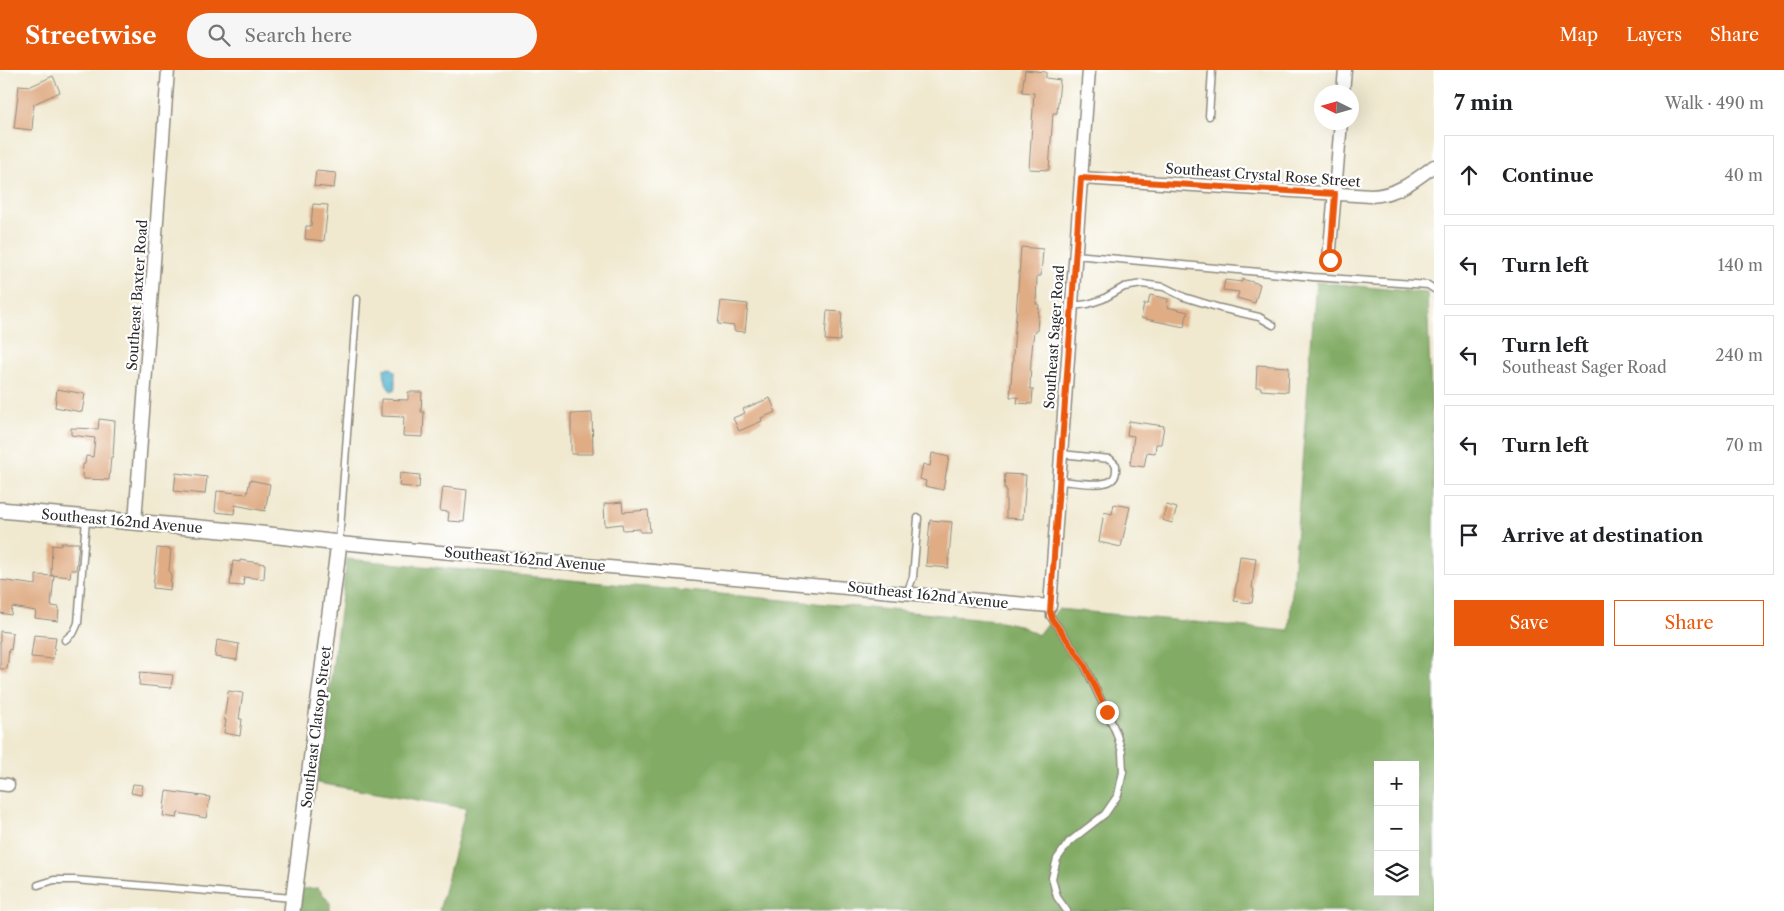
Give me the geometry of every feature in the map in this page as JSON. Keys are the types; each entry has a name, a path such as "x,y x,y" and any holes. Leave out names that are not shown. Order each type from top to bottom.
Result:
{"street":[{"name":"Southeast Baxter Road","path":"135,522 168,70"},
{"name":"Southeast Sager Road","path":"1050,606 1089,70"},
{"path":"1344,85 1345,70"},
{"path":"1330,260 1339,130"},
{"name":"Southeast Crystal Rose Street","path":"1081,178 1384,196 1412,183 1434,166"},
{"name":"Southeast 162nd Avenue","path":"0,510 1050,606"},
{"name":"Southeast Clatsop Street","path":"293,905 339,542"}],"lane":[{"path":"1209,116 1212,70"},
{"path":"1075,255 1304,276 1428,285 1434,289"},
{"path":"1071,306 1088,304 1104,299 1124,287 1142,284 1164,287 1184,297 1260,317 1273,325"},
{"path":"339,542 356,299"},
{"path":"1059,480 1103,483 1112,480 1116,473 1116,464 1110,459 1061,454"},
{"path":"65,640 74,632 78,623 86,518"},
{"path":"907,593 913,577 918,518"},
{"path":"1050,606 1050,616 1083,662 1116,732 1123,759 1123,772 1118,795 1105,814 1069,842 1057,859 1052,878 1057,897 1067,911"},
{"path":"38,885 54,880 75,880 293,905"}],"green space":[{"path":"1316,282 1427,293 1434,480 1434,911 439,911 466,808 317,783 347,559 996,620 1018,625 1038,635 1058,609 1289,631"},
{"path":"318,888 330,903 330,911 300,911 302,889"}],"water":[{"path":"390,367 395,371 395,389 391,391 384,372 384,369"}],"building":[{"path":"1025,70 1046,72 1046,78 1060,80 1057,113 1053,113 1049,170 1029,169 1034,93 1022,92"},
{"path":"53,76 60,92 34,104 32,130 14,128 19,85 31,86"},
{"path":"316,171 336,173 334,188 314,186"},
{"path":"313,204 328,205 324,241 305,239 306,226 311,226"},
{"path":"1021,247 1043,249 1041,276 1037,276 1036,304 1039,304 1037,331 1034,331 1031,360 1030,389 1033,389 1032,404 1017,403 1018,397 1010,397"},
{"path":"1242,279 1260,284 1255,303 1237,298 1239,292 1223,290 1225,280 1242,282"},
{"path":"1150,295 1168,299 1167,307 1188,312 1184,327 1141,318 1144,304 1148,304"},
{"path":"721,301 748,304 745,332 734,331 734,326 718,324"},
{"path":"827,311 842,312 840,341 825,340"},
{"path":"1257,365 1289,367 1288,392 1261,390 1261,387 1256,387"},
{"path":"57,389 85,394 82,412 55,407"},
{"path":"408,392 422,392 421,412 424,412 423,437 403,436 404,417 381,416 381,399 408,400"},
{"path":"770,398 776,412 761,418 762,421 739,431 733,418 745,413 743,409"},
{"path":"592,413 593,454 571,454 571,414"},
{"path":"99,419 115,421 113,457 111,457 109,480 84,479 82,477 83,464 85,464 86,456 93,457 95,438 71,435 71,428 98,429"},
{"path":"1129,421 1164,426 1161,444 1156,444 1155,453 1147,452 1144,467 1130,465 1134,436 1127,435"},
{"path":"932,453 949,457 943,490 925,486 926,481 920,479 923,464 930,466"},
{"path":"176,473 207,477 205,494 174,491"},
{"path":"400,473 420,475 419,488 399,486"},
{"path":"1005,474 1026,475 1023,519 1006,518"},
{"path":"250,480 270,484 265,511 235,505 234,514 215,512 217,491 247,494"},
{"path":"443,487 467,490 464,522 448,521 449,512 440,511"},
{"path":"622,502 623,512 648,510 650,532 640,532 640,529 623,530 622,524 605,526 604,504"},
{"path":"1114,504 1130,507 1121,547 1099,542 1104,512 1112,514"},
{"path":"1167,505 1177,508 1172,523 1162,520"},
{"path":"930,520 952,522 948,568 926,566"},
{"path":"61,543 79,543 76,570 71,570 70,577 51,575 52,545 61,546"},
{"path":"157,548 171,549 170,590 153,588"},
{"path":"1240,556 1256,558 1252,603 1234,601"},
{"path":"240,560 265,564 264,579 244,577 243,586 230,585 233,561 240,562"},
{"path":"36,575 54,576 51,606 59,607 58,621 35,618 36,611 12,607 11,615 0,613 0,580 36,585"},
{"path":"0,631 13,633 7,669 0,669"},
{"path":"34,635 56,637 53,659 31,657"},
{"path":"217,640 239,644 237,660 215,657"},
{"path":"140,672 173,675 171,688 139,685"},
{"path":"228,691 243,693 239,719 242,719 240,736 224,733"},
{"path":"133,784 143,785 141,795 131,793"},
{"path":"166,791 210,797 206,818 178,813 177,818 163,816"}],"route":[{"path":"1107,712 1083,662 1050,616 1055,524 1081,178 1335,194 1330,260"}]}
